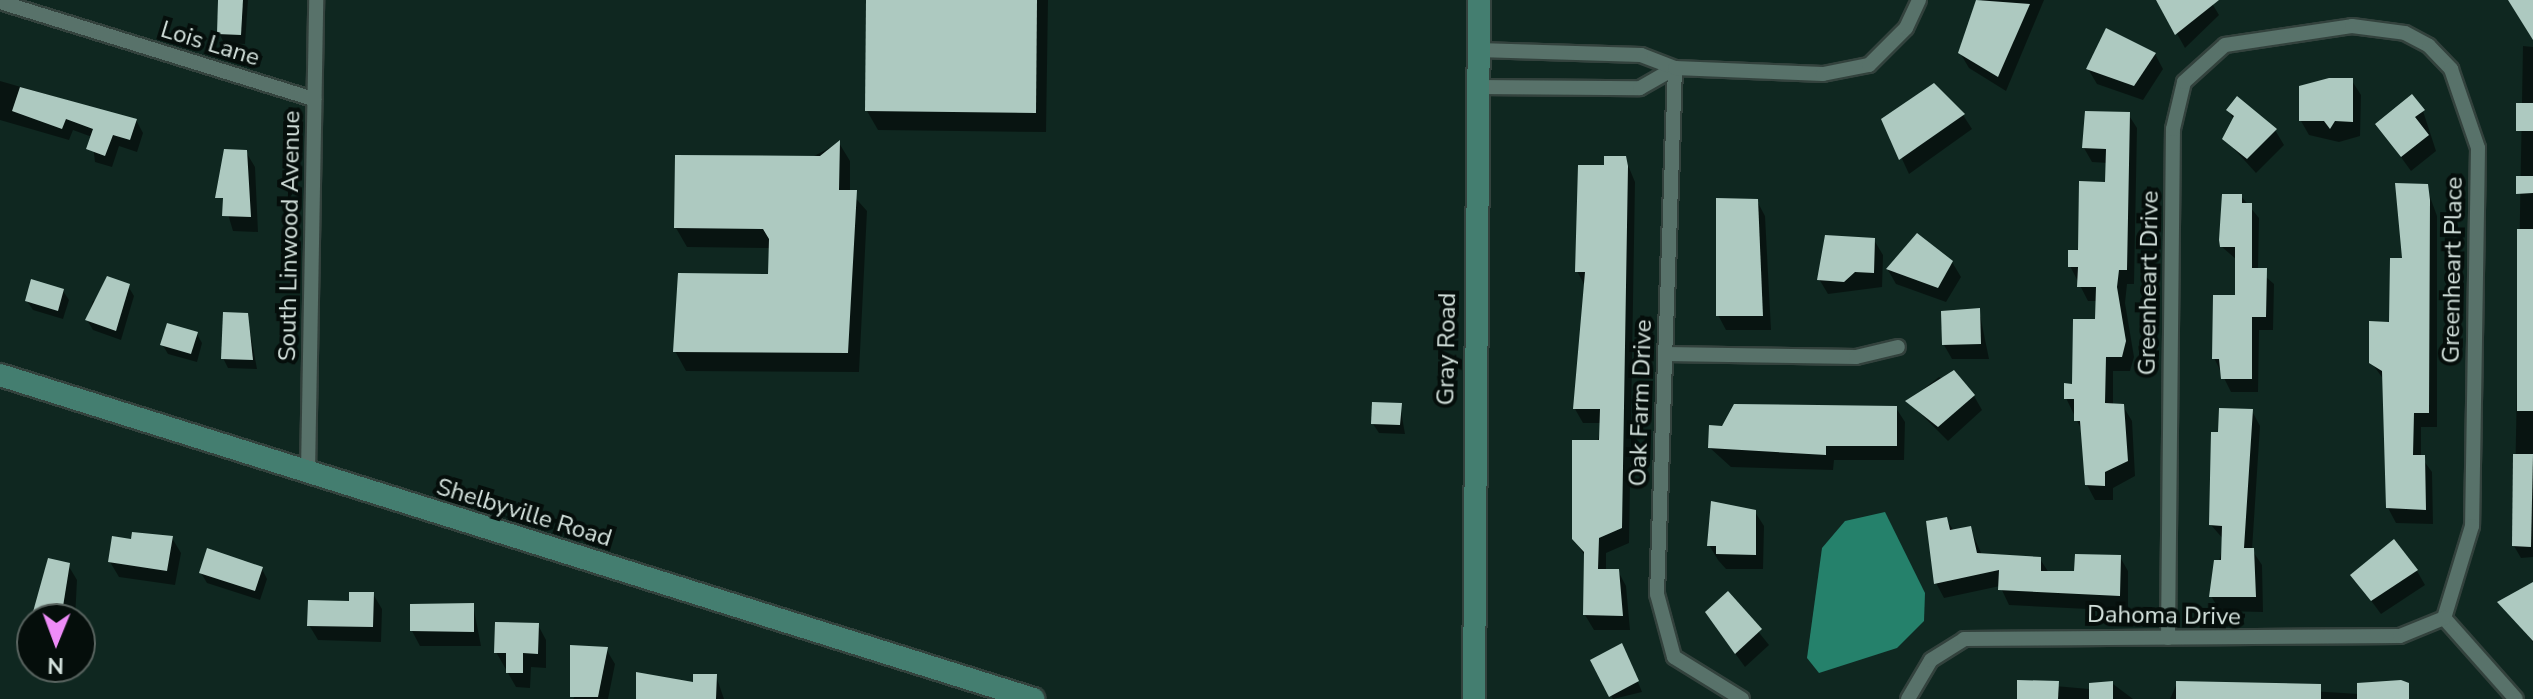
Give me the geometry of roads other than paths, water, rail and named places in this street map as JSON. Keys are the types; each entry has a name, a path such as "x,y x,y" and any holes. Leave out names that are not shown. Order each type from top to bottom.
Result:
{"main road":[{"name":"Gray Road","path":"1474,699 1479,0"},
{"name":"Shelbyville Road","path":"0,375 1033,699"}],"street":[{"name":"South Linwood Avenue","path":"308,472 316,0"},
{"path":"1478,50 1641,55 1675,68 1823,74 1869,65 1906,28 1919,0"},
{"name":"Lois Lane","path":"0,2 15,3 314,99"},
{"name":"Greenheart Place","path":"2318,30 2405,33 2429,46 2451,69 2478,148 2472,526 2444,618"},
{"name":"Greenheart Drive","path":"2168,638 2173,129 2181,94 2199,62 2225,45 2318,30"},
{"path":"1478,87 1640,88 1675,68"},
{"name":"Oak Farm Drive","path":"1675,68 1657,594 1674,657 1742,699"},
{"path":"1665,354 1856,357 1898,347"},
{"path":"2444,618 2516,699"},
{"name":"Dahoma Drive","path":"1908,699 1931,660 1964,639 2400,636 2444,618"}]}
